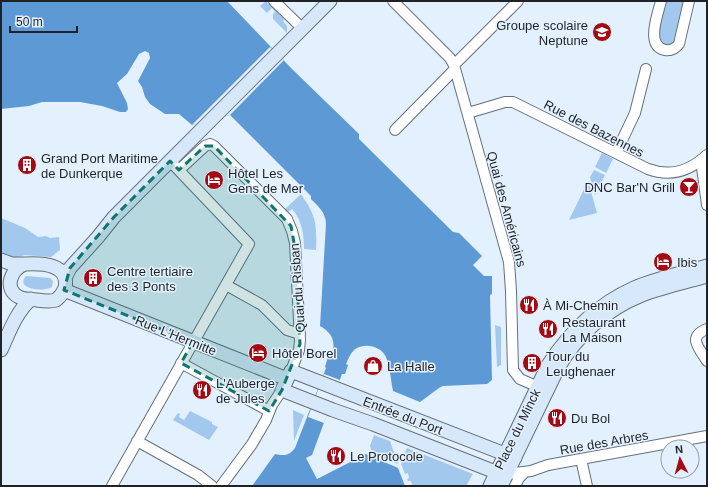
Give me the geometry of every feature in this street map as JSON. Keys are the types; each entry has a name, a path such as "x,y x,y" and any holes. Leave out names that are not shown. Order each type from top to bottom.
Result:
{"main road":[{"path":"52,266 67,259 94,233 174,166 199,132 330,1"},
{"path":"9,287 22,298 54,300 60,296 70,268 114,217"},
{"path":"1,260 12,264 52,266 63,272 64,284"},
{"path":"1,331 13,305 9,287 13,273 25,264"},
{"path":"549,375 557,352 568,338 592,314 607,303 639,286 707,266"},
{"path":"549,375 578,341 594,325 612,311 644,294 707,276"},
{"name":"Rue L'Hermitte","path":"64,284 193,342 287,380"},
{"path":"1,350 20,312 31,299"},
{"name":"Place du Minck","path":"490,486 501,478 549,375"},
{"name":"Entrée du Port","path":"287,380 318,381 510,456"},
{"name":"Entrée du Port","path":"287,380 310,401 373,424 501,478"}],"street":[{"path":"274,1 302,28"},
{"path":"393,1 450,58 455,67"},
{"path":"395,130 518,1"},
{"path":"661,1 654,36 658,47 667,50 674,49 679,44 689,1"},
{"name":"Quai des Américains","path":"455,67 509,262 513,370 520,379 542,389"},
{"path":"616,153 635,113 646,69"},
{"name":"Rue des Bazennes","path":"468,112 505,102 513,102 648,169 663,173 684,170 693,166 704,158"},
{"name":"Quai du Risban","path":"174,166 205,146 210,144 214,146 287,219 292,230 295,243 300,347 287,380 272,405 266,420 252,444 221,486"},
{"path":"704,158 707,204"},
{"path":"112,486 249,244 174,166"},
{"path":"226,285 262,305 287,330 300,334"},
{"path":"707,329 698,333 696,338 696,343 707,362"},
{"path":"181,363 269,411"},
{"name":"Rue des Arbres","path":"501,478 544,466 707,436"},
{"path":"137,441 198,475 212,486"},
{"path":"581,459 587,486"},
{"name":"Place du Minck","path":"515,486 519,478 525,472"}],"highlighted area":[{"path":"205,146 214,146 291,226 296,254 300,344 282,390 269,411 181,363 193,342 64,290 70,268 114,217 170,161 179,170"}],"shaded area":[{"path":"1,1 227,1 292,69 359,134 359,139 453,232 459,233 482,256 473,265 484,276 492,276 492,294 490,295 492,380 487,384 443,386 420,402 393,391 384,353 372,346 363,346 358,348 350,355 346,364 348,365 345,374 342,374 312,455 306,458 317,479 366,454 398,468 405,486 252,486 275,454 286,455 291,453 295,448 326,368 328,357 331,358 333,353 333,339 325,329 320,326 326,224 325,216 311,199 311,196 230,115 192,125 179,114 165,114 150,104 138,81 150,58 149,53 145,51 139,54 127,74 117,83 127,103 128,109 126,112 120,112 102,106 80,102 42,102 29,106 1,109"},
{"path":"266,1 284,19 283,21 287,26 287,33 273,19 273,14 275,12 272,8 267,13 260,6"},
{"path":"665,1 685,1 676,40 669,45 661,43 658,33"},
{"path":"602,153 613,159 606,173 595,167"},
{"path":"594,170 605,175 595,195 590,177"},
{"path":"588,181 597,213 569,220"},
{"path":"301,194 313,214 316,226 316,250 304,249 304,238 298,218 292,209 287,213 284,210"},
{"path":"1,218 25,228 38,237 59,237 60,250 51,257 25,255 15,258 1,252"},
{"path":"26,276 50,278 53,281 52,287 49,289 32,289 27,287 23,281"},
{"path":"495,325 501,327 501,365 497,367"},
{"path":"293,410 304,415 294,441"},
{"path":"190,411 212,422 212,424 218,427 209,440 173,420 178,413 180,414 179,417 184,420"},
{"path":"374,435 390,441 398,464 372,453 370,446"},
{"path":"407,448 473,474 466,486 410,486 412,485 411,481 408,481 407,479 409,478 408,473 405,474 401,464"}],"pier":[{"path":"270,47 284,60 230,115 192,125"},
{"path":"324,374 340,380 324,423 308,417"}],"place":[{"name":"Groupe scolaire Neptune","path":"602,32"},
{"name":"Grand Port Maritime de Dunkerque","path":"27,165"},
{"name":"Hôtel Les Gens de Mer","path":"214,180"},
{"name":"DNC Bar'N Grill","path":"689,187"},
{"name":"Ibis","path":"663,262"},
{"name":"Centre tertiaire des 3 Ponts","path":"93,278"},
{"name":"À Mi-Chemin","path":"529,305"},
{"name":"Restaurant La Maison","path":"548,329"},
{"name":"Hôtel Borel","path":"258,353"},
{"name":"Tour du Leughenaer","path":"532,363"},
{"name":"La Halle","path":"373,366"},
{"name":"L'Auberge de Jules","path":"202,390"},
{"name":"Du Bol","path":"557,418"},
{"name":"Le Protocole","path":"336,456"}]}
